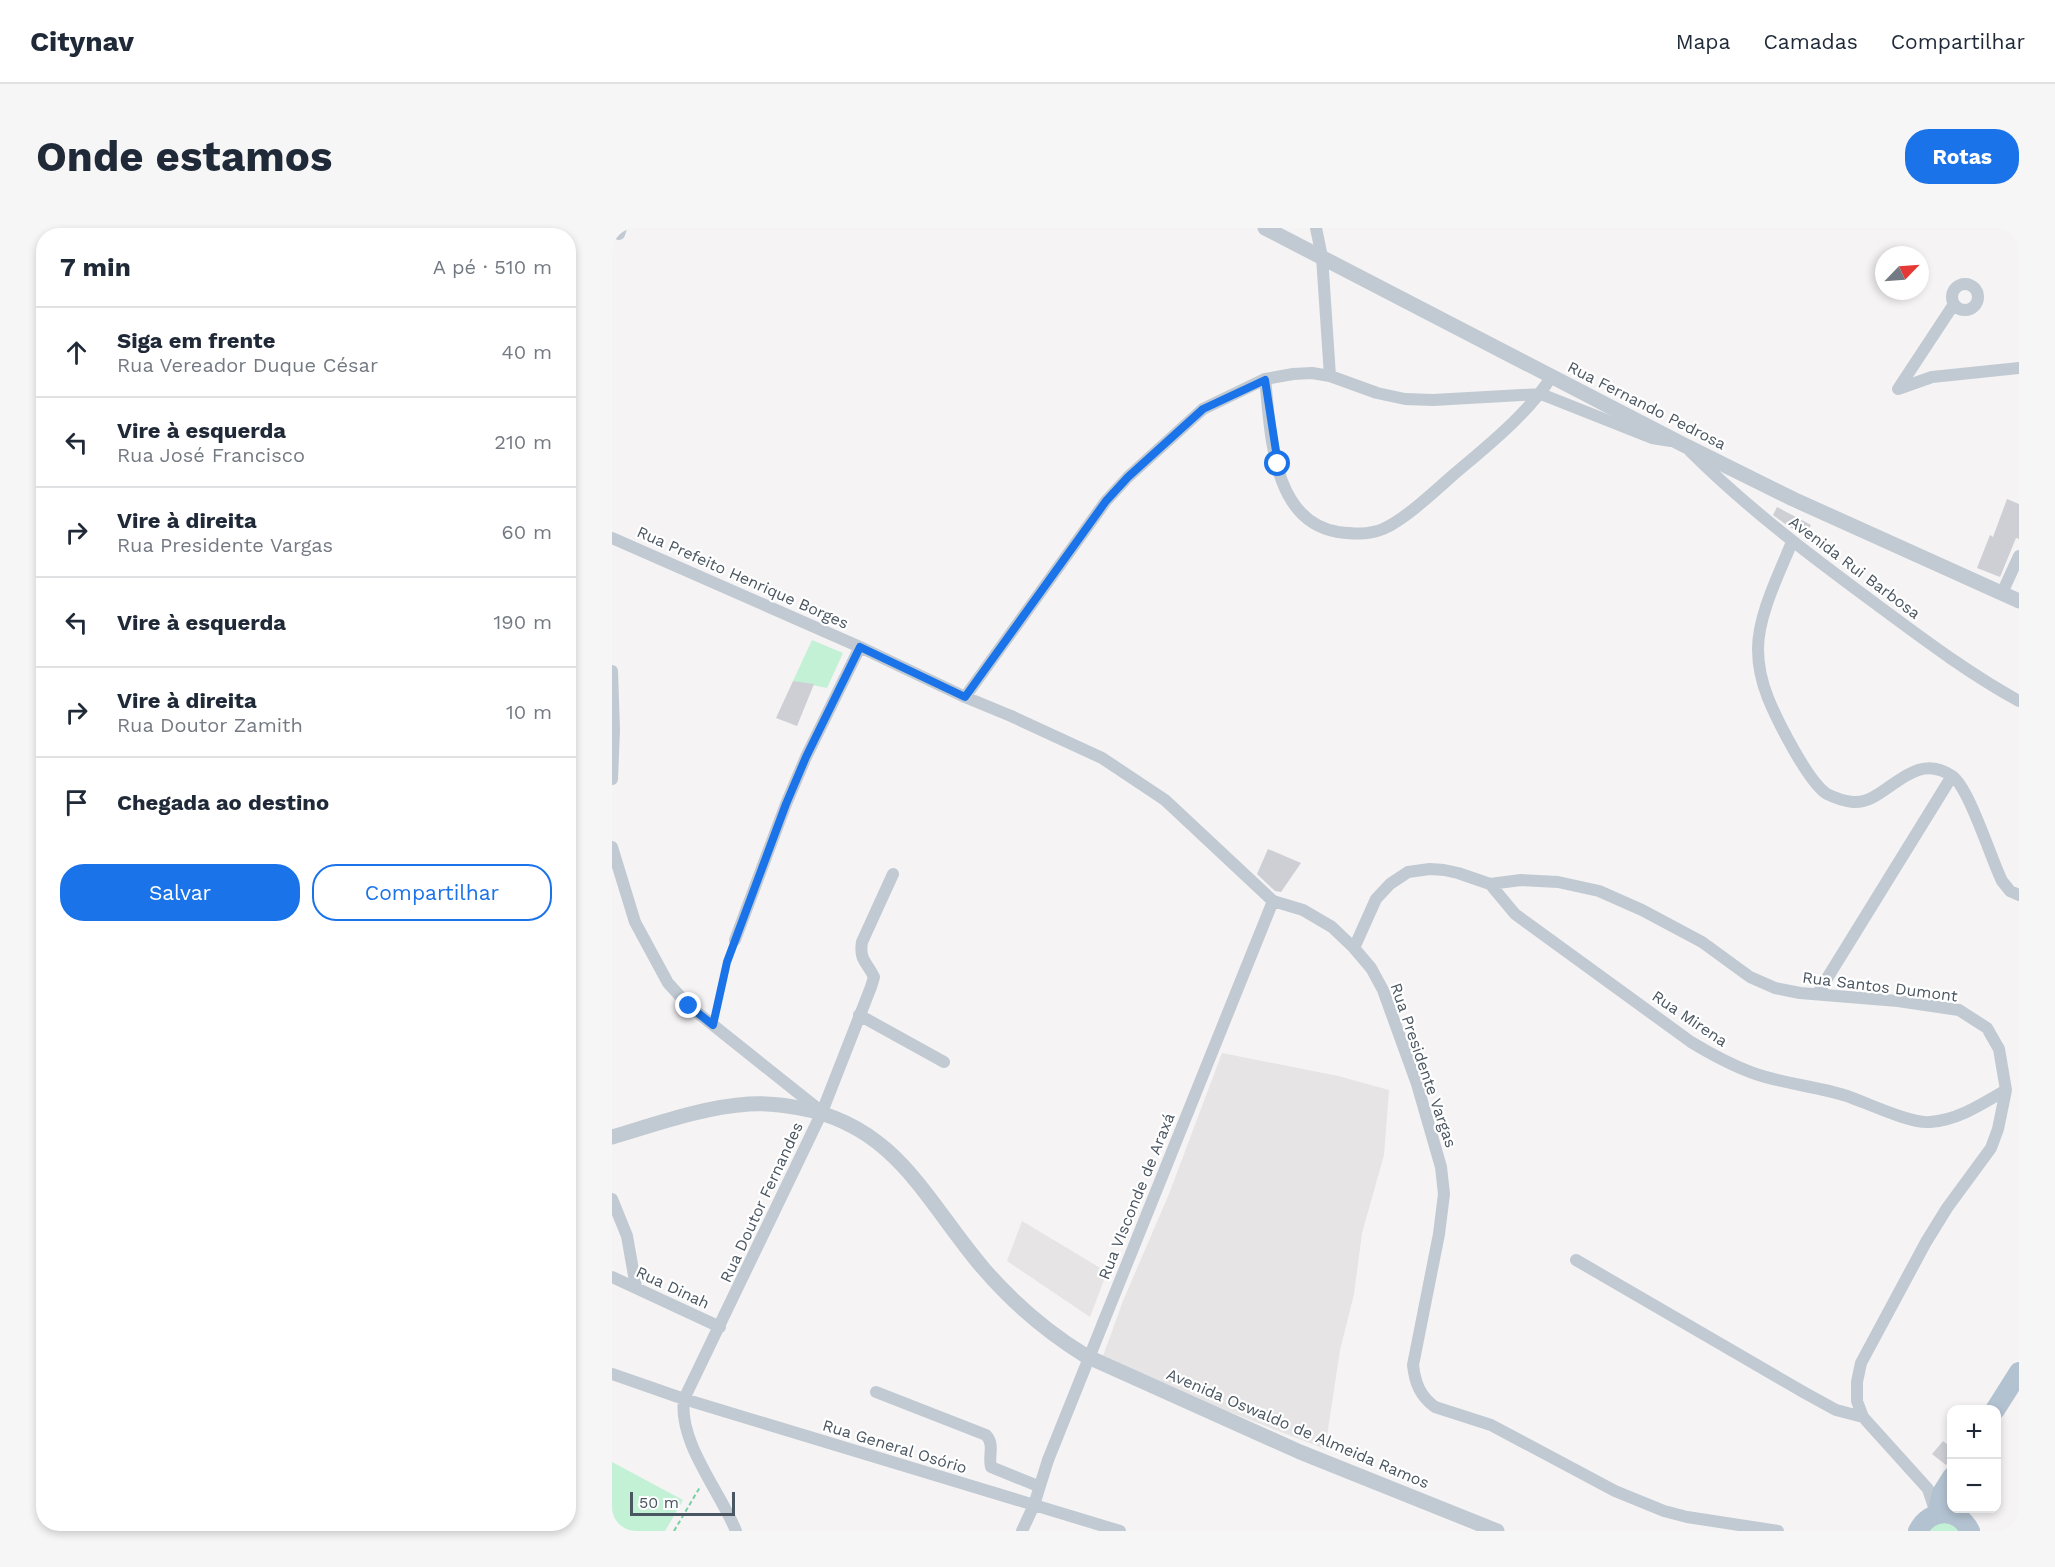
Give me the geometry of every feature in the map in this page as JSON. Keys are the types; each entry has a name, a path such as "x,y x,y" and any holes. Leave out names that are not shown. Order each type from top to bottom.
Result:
{"main road":[{"path":"1998,1405 2019,1372"},
{"path":"1917,1531 1922,1523 1947,1508"}],"street":[{"name":"Rua Fernando Pedrosa","path":"1264,228 1793,499 2019,601"},
{"path":"1316,228 1322,257 1330,376"},
{"path":"1954,304 1898,389 1932,377 2019,368"},
{"path":"965,697 1099,510 1128,477 1203,409 1265,380 1293,374 1312,373 1330,376 1377,393 1405,399 1433,400 1541,394 1652,438 1679,442"},
{"path":"1265,380 1278,464 1283,485 1292,503 1309,520 1328,530 1366,534 1384,528 1405,514 1486,447 1541,394 1552,376"},
{"name":"Avenida Rui Barbosa","path":"1679,442 1791,542 1949,657 2019,701"},
{"name":"Rua Prefeito Henrique Borges","path":"612,538 860,647"},
{"path":"1791,542 1759,630 1758,650 1760,673 1768,698 1809,773 1826,793 1840,800 1856,802 1873,797 1911,772 1922,769 1931,769 1953,776 1968,798 2002,881 2010,891 2019,895"},
{"path":"2002,593 2019,556"},
{"path":"735,940 806,757 860,647"},
{"name":"Rua Presidente Vargas","path":"860,647 1102,758 1166,800 1273,901 1303,910 1332,927 1371,968 1383,990 1417,1084 1441,1167 1444,1194 1439,1234 1413,1365 1415,1381 1427,1401 1435,1407 1491,1425 1641,1503 1688,1517 1778,1531"},
{"path":"612,670 614,730 612,778"},
{"path":"1818,993 1953,776"},
{"path":"612,848 635,922 668,983 689,1006 822,1112"},
{"name":"Rua Santos Dumont","path":"1354,948 1376,899 1390,884 1408,872 1444,870 1490,884 1521,880 1558,882 1599,891 1642,910 1702,942 1750,977 1774,988 1800,993 1898,1001 1959,1010 1987,1028 2000,1049 2006,1090 1998,1130 1991,1148 1947,1208 1905,1278 1861,1363 1857,1383 1857,1401 1863,1417"},
{"name":"Rua Doutor Fernandes","path":"684,1399 822,1112 874,977 861,956 862,942 893,874"},
{"name":"Rua Mirena","path":"1490,884 1515,914 1691,1042 1722,1060 1755,1074 1832,1091 1928,1123 1961,1114 2006,1090"},
{"name":"Rua VIsconde de Araxá","path":"1022,1531 1034,1505 1038,1486 1048,1460 1273,901"},
{"path":"859,1015 944,1062"},
{"name":"Avenida Oswaldo de Almeida Ramos","path":"612,1137 716,1109 750,1104 775,1104 822,1112 851,1124 896,1157 918,1182 982,1267 1028,1314 1068,1345 1086,1356 1300,1452 1497,1531"},
{"path":"612,1199 627,1236 636,1287"},
{"path":"1576,1260 1805,1393 1846,1414 1863,1417 1947,1505"},
{"name":"Rua Dinah","path":"612,1277 720,1327"},
{"name":"Rua General Osório","path":"612,1374 684,1399 1120,1531"},
{"path":"876,1392 986,1435 992,1448 991,1467 1038,1486"},
{"path":"684,1399 682,1413 690,1440 736,1531"},
{"path":"1957,1513 1982,1531"}],"path":[{"path":"713,1025 721,984 735,940"},
{"path":"674,1531 707,1475"}],"shaded area":[{"path":"1222,1053 1338,1076 1389,1090 1384,1155 1362,1233 1354,1294 1340,1350 1325,1449 1191,1397 1103,1356 1123,1301 1169,1194"},
{"path":"1022,1221 1107,1272 1090,1317 1007,1261"}],"green space":[{"path":"812,640 843,653 827,688 793,681"},
{"path":"612,1462 683,1500 665,1531 612,1531"},
{"path":"1944,1518 1966,1531 1924,1531"}],"building":[{"path":"2007,499 2019,504 2019,539 2016,538 2000,577 1977,568 1990,535 1993,537"},
{"path":"1777,507 1811,525 1805,536 1773,515"},
{"path":"793,681 814,684 797,726 776,718"},
{"path":"1268,849 1301,863 1281,892 1275,891 1257,874"},
{"path":"1943,1441 1947,1444 1946,1465 1932,1454"}],"route":[{"path":"689,1006 713,1025 727,962 786,804 806,757 860,647 965,697 1106,501 1128,477 1203,409 1265,380 1278,464"}]}
